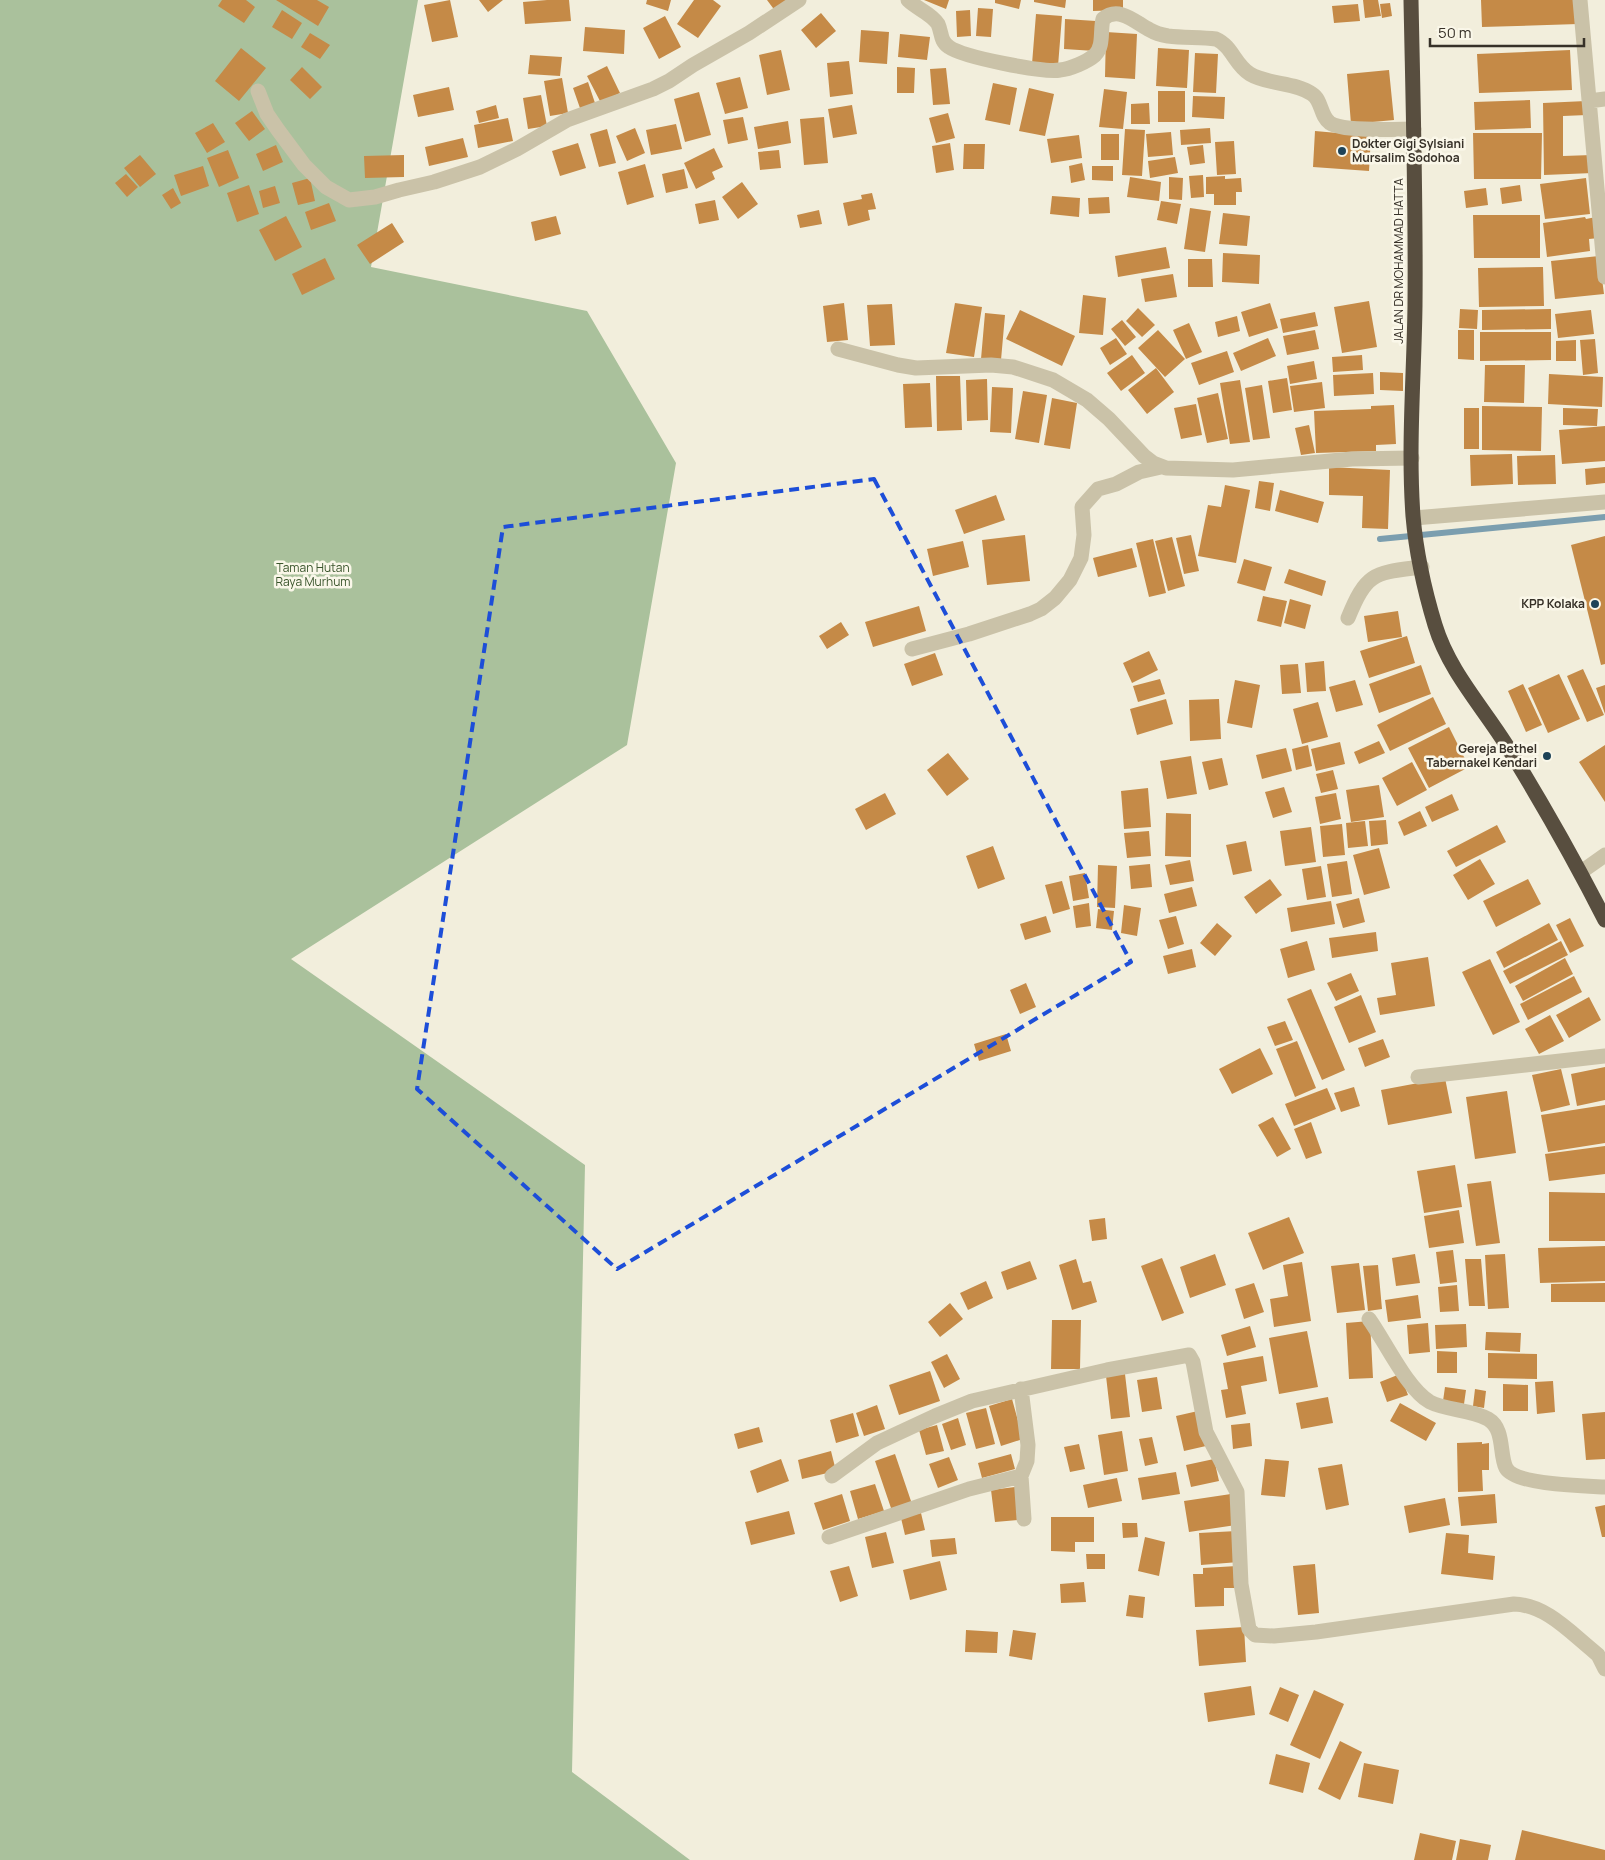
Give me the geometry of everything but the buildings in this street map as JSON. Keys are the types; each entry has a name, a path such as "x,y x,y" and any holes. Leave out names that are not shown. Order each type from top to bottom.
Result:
{"highway":[{"name":"JALAN DR MOHAMMAD HATTA","path":"1411,0 1415,291 1412,458 1414,520 1418,551 1436,626 1449,657 1466,687 1506,745 1580,872 1605,920"}],"street":[{"path":"258,90 267,114 278,130 304,165 326,187 349,200 375,197 434,182 480,167 517,150 567,120 653,89 749,33 799,0"},
{"path":"908,0 937,23 941,40 946,46 968,56 1045,71 1060,70 1085,61 1094,55 1101,46 1103,19 1112,15 1121,15 1130,17 1158,34 1216,39 1223,42 1240,66 1250,74 1313,94 1325,118 1330,123 1372,129 1414,130"},
{"path":"1580,0 1605,277"},
{"path":"1589,101 1605,98"},
{"path":"838,349 916,368 991,365 1013,367 1053,380 1087,400 1109,419 1144,456 1161,467"},
{"path":"912,649 969,634 1042,609 1055,598 1070,580 1081,558 1084,534 1082,507 1098,489 1116,484 1139,472 1161,467 1233,470 1352,459 1412,458"},
{"path":"1414,520 1605,502"},
{"path":"1348,618 1361,590 1373,577 1386,572 1422,567"},
{"path":"1580,872 1605,855"},
{"path":"1418,1077 1605,1056"},
{"path":"1369,1319 1409,1381 1430,1402 1489,1419 1497,1430 1505,1465 1510,1472 1548,1484 1605,1486"},
{"path":"832,1476 877,1443 902,1430 972,1402 1179,1356 1191,1356 1206,1432 1237,1492 1241,1584 1248,1623 1254,1635 1274,1636 1316,1632 1514,1604 1526,1604 1545,1612 1591,1649 1605,1668"},
{"path":"1021,1390 1028,1445 1026,1461 1021,1476 1024,1519"},
{"path":"829,1537 969,1490 1021,1476"}],"highlighted area":[{"path":"874,479 1131,962 617,1269 417,1089 503,527"}],"green space":[{"name":"Taman Hutan Raya Murhum","path":"0,0 418,0 371,267 587,311 676,463 627,745 291,959 585,1165 572,1772 690,1860 0,1860"}],"waterway":[{"path":"1380,539 1605,517"}],"place":[{"name":"Dokter Gigi Sylsiani Mursalim Sodohoa","path":"1342,151"},
{"name":"KPP Kolaka","path":"1595,604"},
{"name":"Gereja Bethel Tabernakel Kendari","path":"1547,756"}]}
